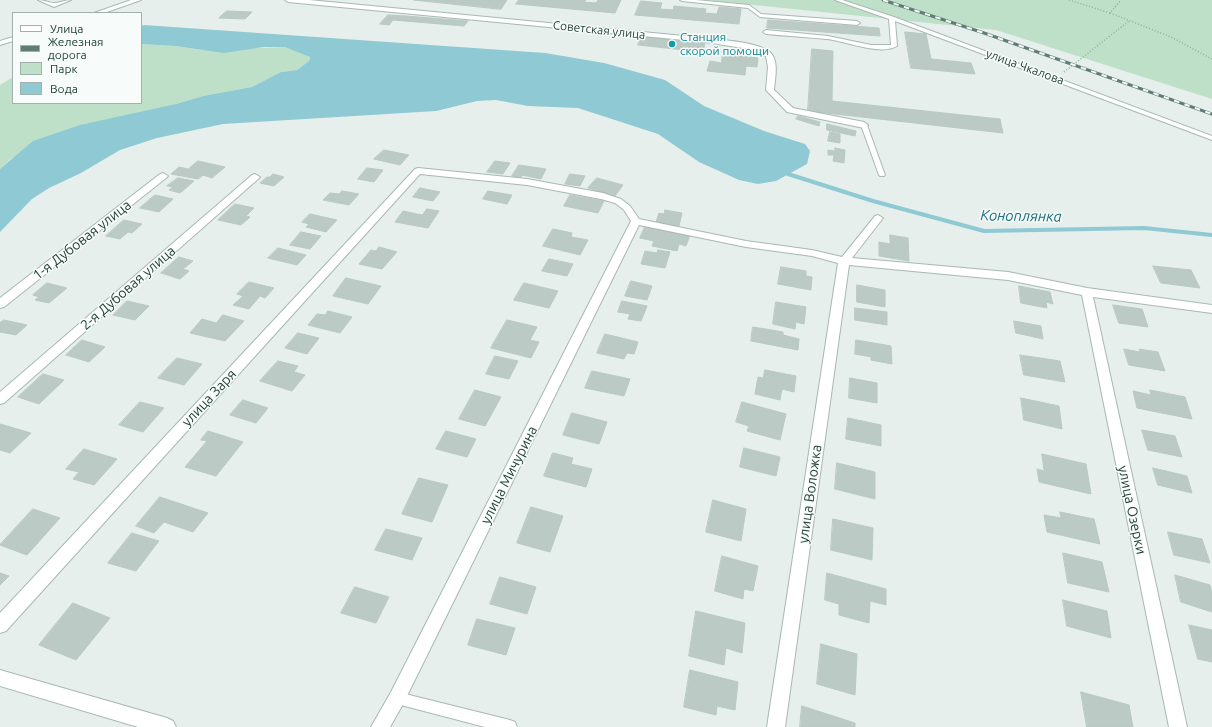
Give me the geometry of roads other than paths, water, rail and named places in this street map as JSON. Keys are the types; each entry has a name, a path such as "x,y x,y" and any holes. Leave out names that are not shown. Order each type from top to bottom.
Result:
{"street":[{"path":"100,12 138,0"},
{"name":"Советская улица","path":"288,0 479,17 705,40 744,46 765,51 769,55 771,64 770,90 790,110 864,126"},
{"path":"0,43 12,39"},
{"name":"улица Заря","path":"0,625 418,171 527,182 602,196 618,201 627,208 636,221"},
{"name":"1-я Дубовая улица","path":"0,304 163,176"},
{"name":"2-я Дубовая улица","path":"0,399 255,177"},
{"path":"844,261 878,218"},
{"path":"636,221 746,244 812,253 844,261 1008,276 1087,292 1212,309"},
{"name":"улица Мичурина","path":"380,727 397,698 636,221"},
{"name":"улица Воложка","path":"776,727 844,261"},
{"name":"улица Озерки","path":"1087,292 1178,727"},
{"path":"0,678 167,727"}],"lane":[{"path":"40,0 54,5 69,0"},
{"path":"682,0 749,6 760,15 857,24"},
{"name":"улица Чкалова","path":"837,0 892,18 1056,78 1212,138"},
{"path":"766,32 837,39 859,45 885,48 894,46 892,18"},
{"path":"864,126 882,175"},
{"path":"397,698 510,727"}],"water":[{"path":"142,26 545,53 604,63 665,80 704,106 764,131 805,144 810,151 807,164 776,181 758,184 739,180 699,162 658,134 578,108 528,106 496,100 477,101 436,111 223,124 157,138 120,150 81,173 49,188 32,199 0,232 0,169 33,141 80,125 176,104 203,96 252,87 281,72 297,70 309,61 310,57 285,47 264,47 224,53 175,46 142,44"}],"waterway":[{"name":"Коноплянка","path":"788,174 873,201 984,231 1144,228 1212,235"}],"railway":[{"path":"883,0 984,33 1212,114"}],"place":[{"name":"Станция скорой помощи","path":"672,44"}]}
